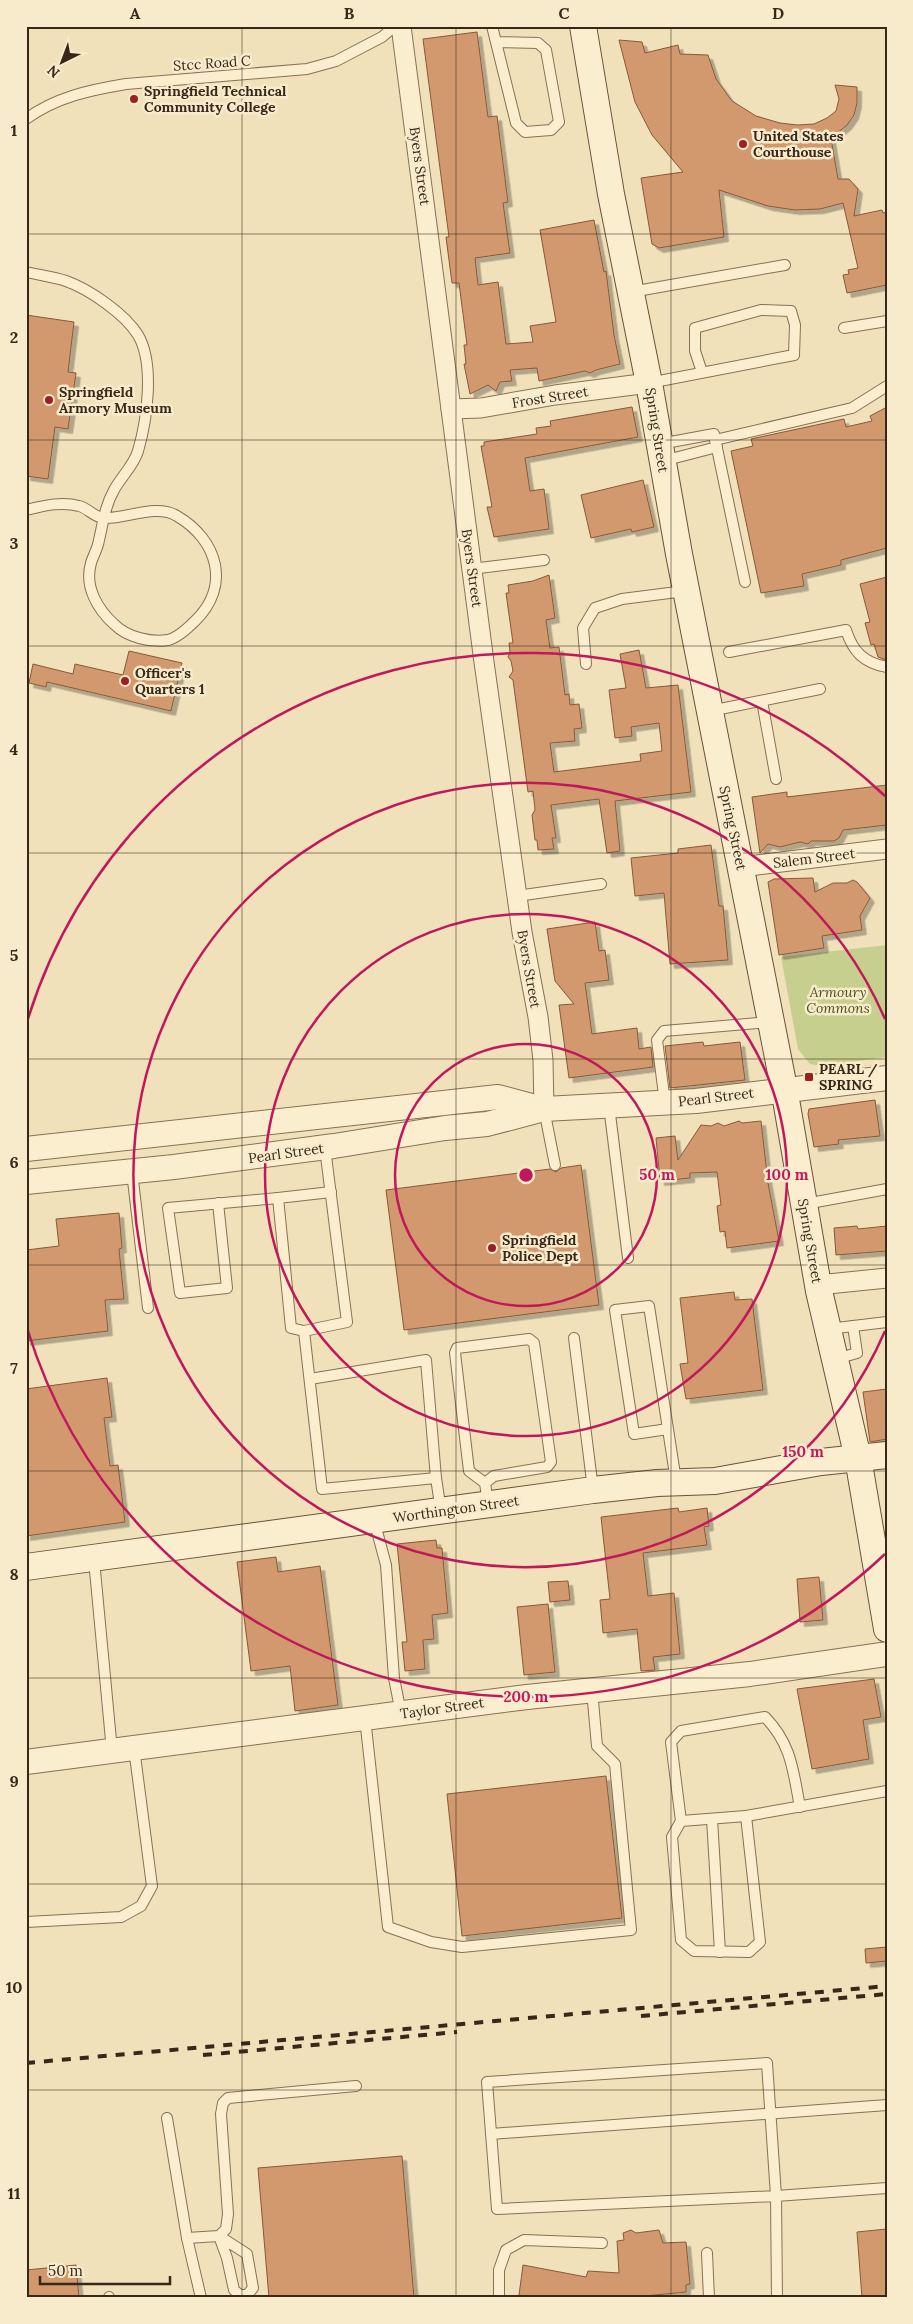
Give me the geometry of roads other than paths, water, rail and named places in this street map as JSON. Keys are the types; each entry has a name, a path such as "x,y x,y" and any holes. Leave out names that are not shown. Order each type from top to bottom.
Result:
{"main road":[{"name":"Spring Street","path":"583,26 630,293 649,382 686,591 784,1088 818,1285 858,1458 887,1629"},
{"name":"Worthington Street","path":"26,1567 94,1560 441,1511 487,1494 593,1490 676,1482 722,1480 887,1455"}],"street":[{"name":"Byers Street","path":"400,26 471,569 517,896 538,1017 543,1060 544,1109"},
{"name":"Frost Street","path":"451,409 495,406 554,395 649,382"},
{"name":"Salem Street","path":"741,867 887,850"},
{"name":"Pearl Street","path":"26,1182 132,1172 325,1148 445,1128 487,1124 544,1109 665,1103 784,1088 887,1078"},
{"name":"Pearl Street","path":"26,1148 498,1097 544,1109"},
{"path":"321,1116 325,1148"},
{"path":"818,1285 887,1278"},
{"name":"Taylor Street","path":"26,1762 592,1690 724,1677 887,1654"}],"lane":[{"name":"Stcc Road C","path":"26,119 50,103 65,97 102,88 126,84 283,72 327,64 382,37 395,26"},
{"path":"492,26 516,123 525,132 550,130 559,122 546,50 538,43 496,42"},
{"path":"630,293 785,265"},
{"path":"26,272 67,281 106,302 138,334 148,366 146,407 138,454 114,491 102,518 99,542 90,565 90,589 100,611 121,631 145,640 170,640 187,628 204,612 215,593 216,568 197,531 175,514 149,511 102,518 80,506 51,504 26,510"},
{"path":"649,382 794,355 795,325 790,311 761,310 694,328 695,351 702,372"},
{"path":"844,328 887,321"},
{"path":"660,452 852,408 887,386"},
{"path":"660,452 715,440"},
{"path":"715,440 745,582"},
{"path":"471,569 544,560"},
{"path":"586,664 583,628 594,608 622,599 686,591"},
{"path":"729,652 846,630 856,653 867,661 887,668"},
{"path":"710,712 820,689"},
{"path":"762,701 776,779"},
{"path":"517,896 601,884"},
{"path":"665,1103 657,1040 664,1031 771,1021"},
{"path":"609,1106 628,1258"},
{"path":"544,1109 555,1165"},
{"path":"278,1198 291,1328 304,1331 347,1322 325,1148"},
{"path":"132,1172 148,1308"},
{"path":"804,1204 887,1189"},
{"path":"218,1203 228,1288 180,1293 168,1208 218,1203 278,1198 331,1192"},
{"path":"668,1429 634,1434 615,1310 648,1306 668,1429 676,1482"},
{"path":"827,1329 887,1322"},
{"path":"835,1360 857,1353 853,1326"},
{"path":"304,1331 322,1489 436,1478"},
{"path":"574,1338 593,1490"},
{"path":"529,1339 534,1343 551,1462 547,1467 494,1476 487,1494 469,1471 455,1352 457,1348 529,1339"},
{"path":"310,1378 426,1360 436,1478 441,1511"},
{"path":"374,1520 386,1565 394,1678 401,1714"},
{"path":"26,1922 121,1917 141,1906 152,1886 123,1750 106,1684 94,1560"},
{"path":"366,1718 388,1927 431,1942 462,1947 631,1930 615,1764 597,1746 592,1690"},
{"path":"746,1816 760,1942 749,1952 694,1951 681,1940 672,1836 681,1821 671,1742 681,1731 765,1717 779,1731 788,1751 800,1807"},
{"path":"681,1821 746,1816 887,1791"},
{"path":"712,1819 720,1952"},
{"path":"777,2298 776,2196 767,2063 487,2082 497,2209 776,2196 887,2188"},
{"path":"219,2236 226,2229 228,2214 221,2114 223,2103 228,2098 356,2086"},
{"path":"491,2134 887,2104"},
{"path":"167,2118 187,2238 200,2298"},
{"path":"187,2238 219,2236 247,2254 253,2288 247,2295 240,2295 234,2290 227,2258 219,2236"},
{"path":"499,2298 500,2270 506,2250 524,2240 602,2243"},
{"path":"707,2252 709,2298"}],"railway":[{"path":"26,2063 887,1986"},
{"path":"641,2016 887,1994"},
{"path":"203,2055 457,2032"}],"place":[{"name":"Springfield Technical Community College","path":"134,99"},
{"name":"United States Courthouse","path":"743,144"},
{"name":"Springfield Armory Museum","path":"49,400"},
{"name":"Officer's Quarters 1","path":"125,681"},
{"name":"PEARL / SPRING","path":"809,1077"},
{"name":"Springfield Police Dept","path":"492,1248"}],"park label":[{"name":"Armoury Commons","path":"838,1000"}]}
